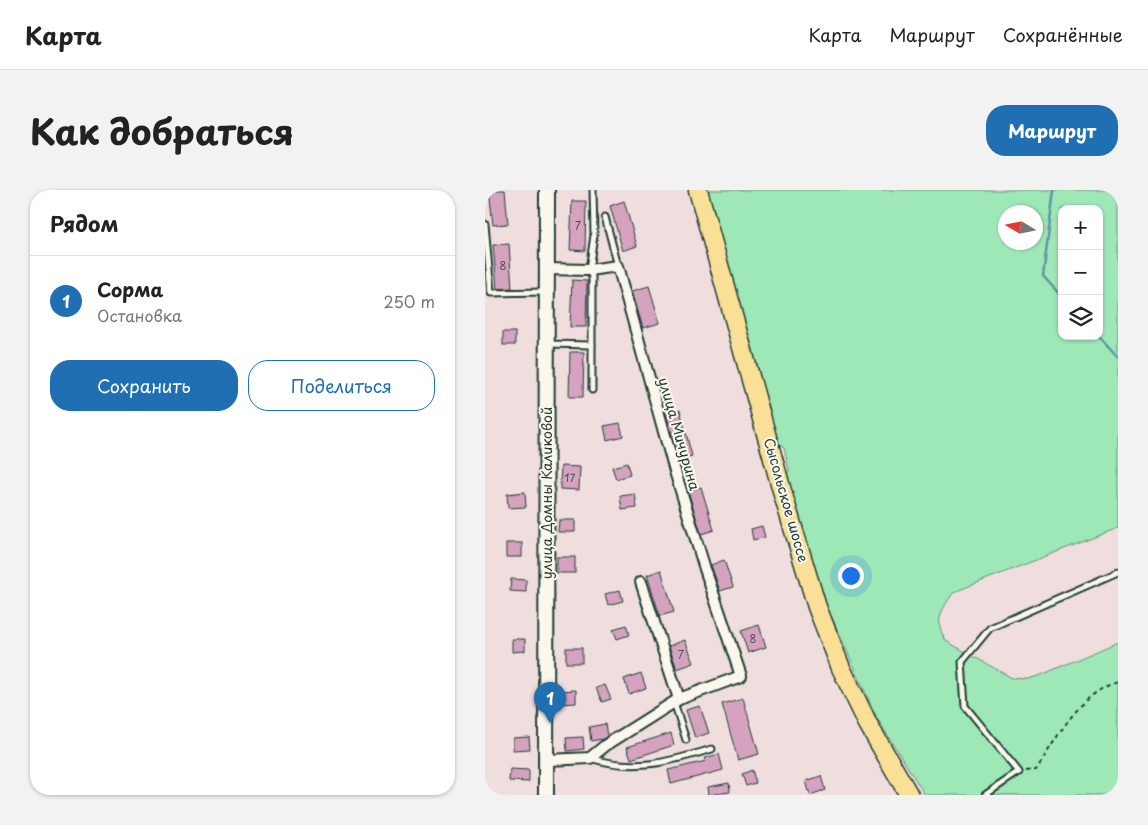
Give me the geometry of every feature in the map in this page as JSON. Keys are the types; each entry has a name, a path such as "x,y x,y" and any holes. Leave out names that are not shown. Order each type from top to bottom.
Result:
{"highway":[{"name":"Сысольское шоссе","path":"698,190 784,498 817,608 841,668 868,724 909,795"}],"main road":[{"name":"улица Домны Каликовой","path":"546,795 547,190"}],"street":[{"path":"547,269 589,270 618,266"},
{"name":"улица Мичурина","path":"618,266 674,468 741,676 677,701"},
{"path":"547,760 590,758 606,745 677,701 641,582"}],"lane":[{"path":"592,390 592,276 589,270 594,235 593,190"},
{"path":"605,217 618,266"},
{"path":"485,224 491,293 547,292"},
{"path":"547,344 592,345"},
{"path":"985,795 1019,772 965,706 962,662 990,628 1118,572"},
{"path":"677,701 686,740"},
{"path":"590,758 602,762 628,765 664,763 712,749"}],"path":[{"path":"1019,772 1035,770 1084,702 1100,689 1118,682"}],"green space":[{"path":"708,190 1118,190 1118,528 954,592 941,615 940,627 946,641 1012,678 1028,679 1041,675 1118,642 1118,795 925,795 877,718 828,609 785,479 789,470 784,448 776,442"}],"building":[{"path":"489,190 505,190 508,224 493,225"},
{"path":"572,201 586,201 585,251 570,250"},
{"path":"624,201 637,246 623,251 610,206"},
{"path":"509,244 512,288 497,289 493,245"},
{"path":"572,280 587,281 586,327 570,327"},
{"path":"649,286 660,323 643,328 632,291"},
{"path":"503,332 515,332 515,345 503,345"},
{"path":"570,352 584,352 583,397 569,397"},
{"path":"680,410 692,456 679,459 666,414"},
{"path":"620,423 623,436 607,440 604,426"},
{"path":"627,463 630,475 616,479 612,467"},
{"path":"561,466 580,467 579,490 560,489"},
{"path":"701,487 714,530 701,534 688,491"},
{"path":"525,492 526,507 508,508 507,494"},
{"path":"635,494 637,508 622,510 620,496"},
{"path":"559,520 575,520 575,532 558,532"},
{"path":"762,526 765,537 753,540 751,529"},
{"path":"506,543 522,543 522,557 506,557"},
{"path":"557,557 575,557 575,573 557,573"},
{"path":"724,560 733,587 720,591 711,565"},
{"path":"661,570 674,612 660,616 647,575"},
{"path":"511,579 526,580 526,592 510,591"},
{"path":"620,590 623,601 608,605 605,594"},
{"path":"626,625 629,635 617,639 613,629"},
{"path":"759,625 766,647 748,653 741,631"},
{"path":"512,639 525,639 525,651 512,652"},
{"path":"685,640 694,663 677,669 669,646"},
{"path":"566,648 582,648 582,663 566,663"},
{"path":"641,673 646,688 629,694 624,679"},
{"path":"605,685 611,699 602,702 596,688"},
{"path":"576,690 576,703 559,704 559,691"},
{"path":"743,698 759,754 738,760 722,704"},
{"path":"700,706 709,733 695,738 686,710"},
{"path":"605,724 607,736 603,739 591,741 589,727"},
{"path":"671,733 674,745 631,759 627,747"},
{"path":"529,737 530,749 513,750 513,738"},
{"path":"583,737 584,749 567,751 566,738"},
{"path":"719,754 723,770 671,784 668,770 706,761 705,758"},
{"path":"510,769 529,770 529,782 509,781"},
{"path":"752,770 756,783 746,786 742,774"},
{"path":"821,776 825,790 810,795 806,781"},
{"path":"729,783 730,792 709,795 708,787"}],"waterway":[{"path":"1054,190 1043,276 1060,295"},
{"path":"1103,340 1118,357"}],"place":[{"name":"Сорма","path":"550,723"}]}
